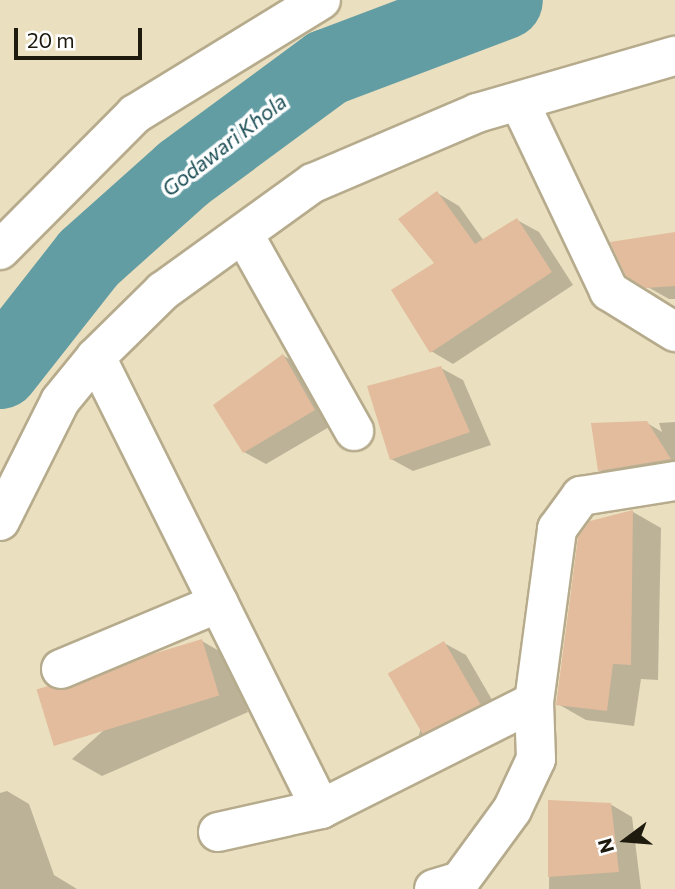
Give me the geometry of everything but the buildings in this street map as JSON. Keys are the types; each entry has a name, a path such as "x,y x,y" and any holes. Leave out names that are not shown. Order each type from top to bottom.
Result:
{"street":[{"path":"0,250 135,114 321,0"},
{"path":"0,521 60,401 96,357 163,291 313,183 477,113 675,57"},
{"path":"526,116 610,290 675,332"},
{"path":"247,240 354,431"},
{"path":"96,357 321,809"},
{"path":"434,889 460,881 513,810 536,760 534,702 556,529 580,496 675,481"},
{"path":"61,669 219,603"},
{"path":"218,832 321,809 534,702"}],"waterway":[{"name":"Godawari Khola","path":"0,370 88,258 183,173 327,67 504,0"}]}
